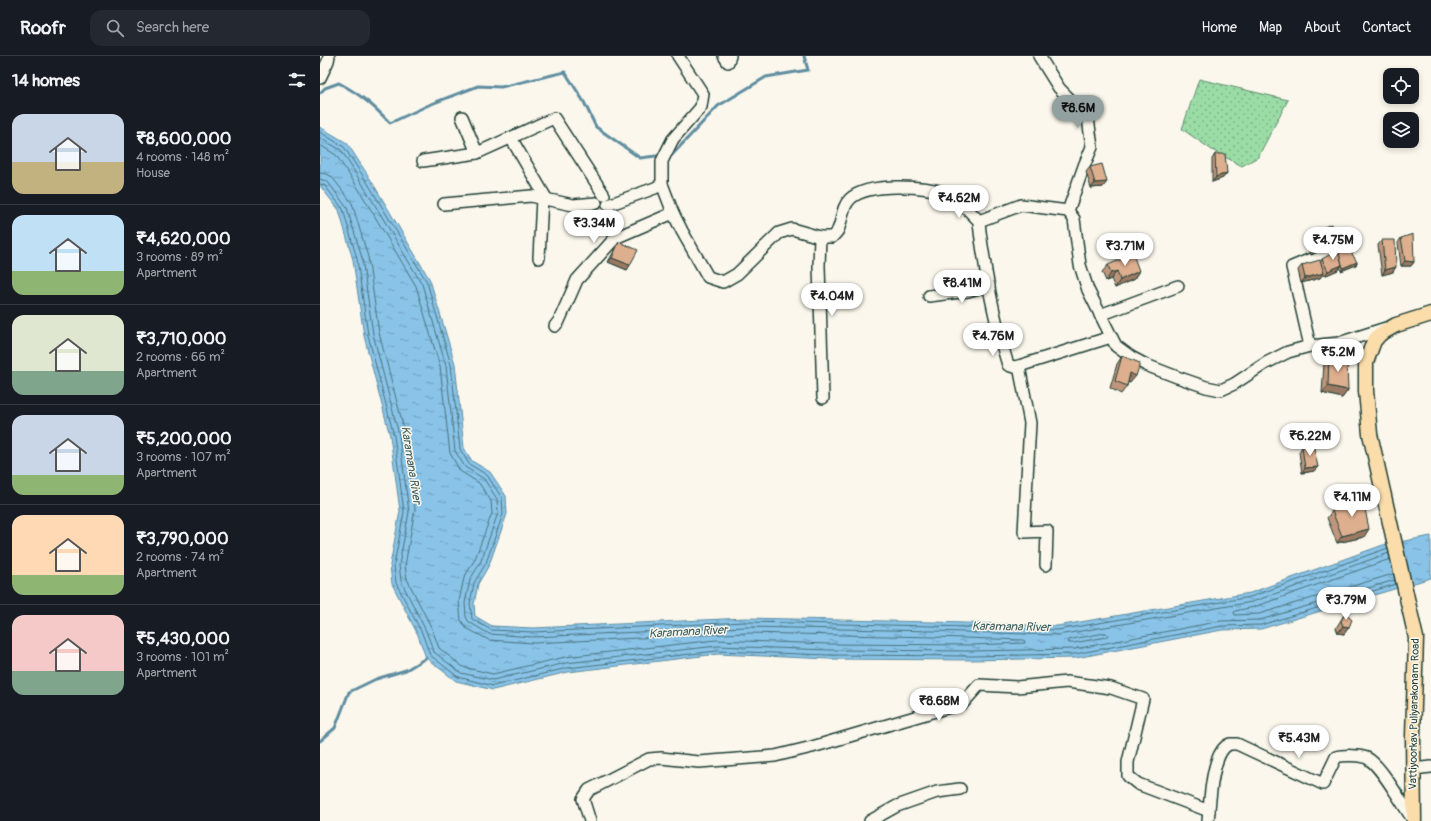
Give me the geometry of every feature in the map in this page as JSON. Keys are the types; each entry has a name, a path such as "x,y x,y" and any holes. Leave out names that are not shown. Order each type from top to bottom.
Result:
{"main road":[{"name":"Vattiyoorkav Puliyarakonam Road","path":"1414,821 1413,736 1416,638 1370,434 1366,391 1366,362 1369,352 1380,334 1396,326 1431,314"}],"street":[{"path":"320,78 329,56"},
{"path":"678,56 703,94 701,107 673,139 662,162 662,184 673,213 708,277 723,282 737,274 779,233 792,229 820,237 832,237 838,230 844,207 851,198 861,193 886,187 909,187 947,193 979,220 988,285 998,335 1008,365 1014,367 1019,366 1111,337"},
{"path":"724,56 728,62 730,56"},
{"path":"1039,56 1059,88 1088,118 1092,147 1068,211"},
{"path":"462,117 477,153"},
{"path":"424,160 477,153 554,118 606,200"},
{"path":"511,138 544,198 539,258"},
{"path":"444,204 531,196 573,205 596,203 598,207 602,208 606,200 655,188 662,184"},
{"path":"979,220 1021,205 1068,211 1074,219 1080,265 1088,290 1116,346 1131,357 1146,365 1206,387 1221,390 1239,381 1266,363 1288,352 1310,346 1339,343 1396,326"},
{"path":"555,326 559,321 577,280 615,238 673,213"},
{"path":"820,237 819,266 823,398"},
{"path":"1310,346 1292,267 1347,244"},
{"path":"929,296 968,291 988,285"},
{"path":"1100,315 1178,286"},
{"path":"1019,366 1030,422 1024,532 1047,531 1046,565"},
{"path":"590,821 583,799 590,790 649,759 661,758 699,762 775,756 812,747 963,703 979,685 1017,686 1067,682 1111,688 1143,699 1128,762 1128,776 1138,784 1209,816 1217,759 1224,749 1230,744 1237,744 1323,784 1336,757 1343,755 1366,758 1381,771 1414,821"},
{"path":"1413,769 1431,768"},
{"path":"870,821 897,806 937,792 960,789"}],"green space":[{"path":"1199,79 1288,100 1258,157 1242,166 1212,150 1182,129"}],"water":[{"name":"Karamana River","path":"320,127 347,143 371,180 430,280 455,364 464,448 472,461 490,472 506,496 507,514 489,565 478,584 474,604 475,616 492,626 533,628 745,618 1057,626 1250,593 1383,545 1431,536 1431,578 1261,629 1222,630 1076,658 972,660 829,659 718,654 568,672 493,690 456,681 426,658 418,635 392,584 390,565 400,511 390,436 364,336 353,260 339,210 320,186"}],"building":[{"path":"1215,154 1225,154 1227,173 1216,177"},
{"path":"1102,164 1107,182 1095,183 1090,167"},
{"path":"1331,224 1337,240 1315,250 1309,234"},
{"path":"1413,234 1414,262 1405,261 1401,238"},
{"path":"1382,240 1395,240 1396,267 1385,270"},
{"path":"619,242 638,250 630,265 612,258"},
{"path":"1349,249 1357,262 1343,268 1338,251"},
{"path":"1338,250 1342,265 1328,271 1322,259"},
{"path":"1133,254 1139,271 1120,280 1117,271 1111,273 1108,265"},
{"path":"1320,260 1324,273 1305,278 1302,265"},
{"path":"1339,352 1340,361 1347,362 1348,390 1328,386 1329,356"},
{"path":"1122,356 1140,363 1136,376 1130,373 1127,386 1115,381"},
{"path":"1313,444 1318,467 1305,468 1302,447"},
{"path":"1363,499 1369,529 1342,536 1332,511"},
{"path":"1344,615 1352,620 1349,627 1343,626 1341,621"}],"waterway":[{"path":"672,155 718,106 766,77 808,70 804,56"},
{"path":"320,93 325,88 339,83 366,101 390,123 431,104 478,86 501,87 565,72 584,102 596,127 640,158 656,156"},
{"path":"320,741 335,728 349,692 376,679 406,670 426,658"}]}
